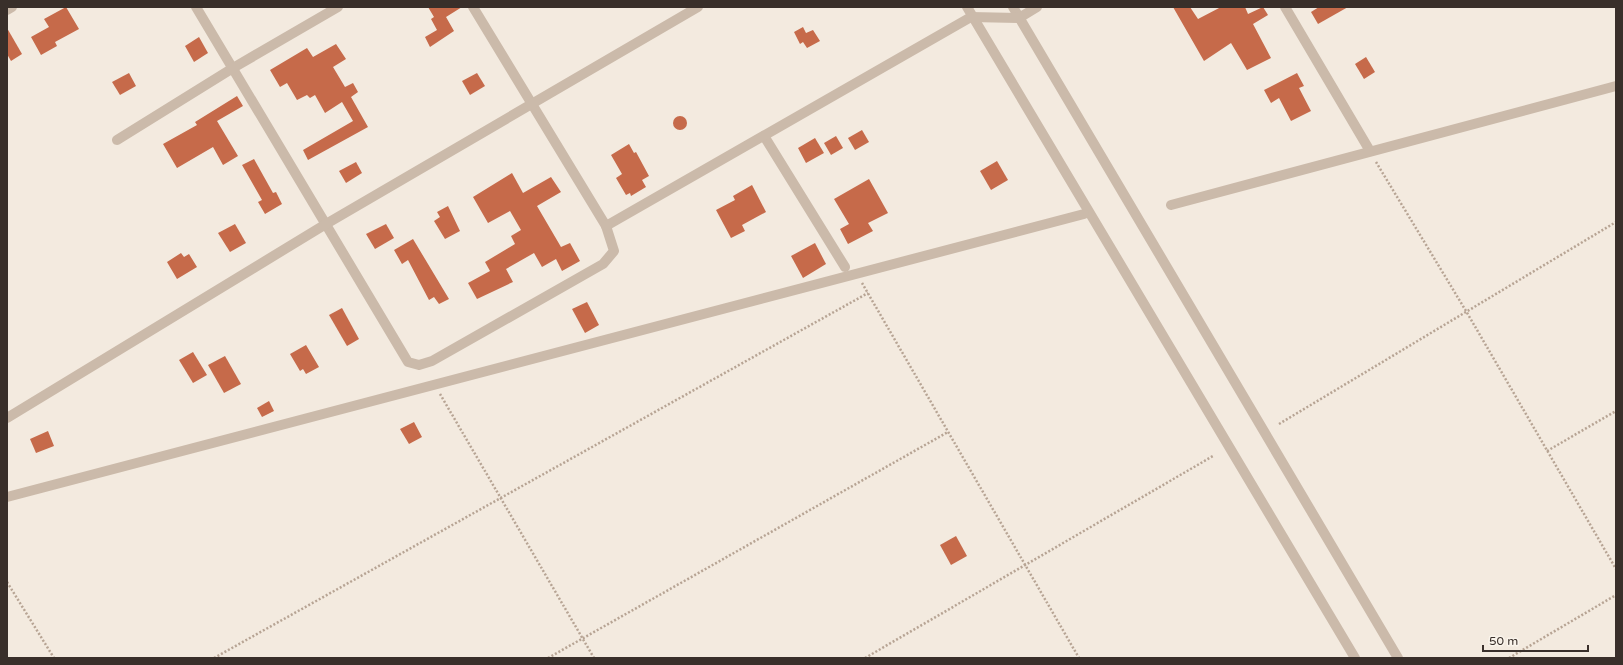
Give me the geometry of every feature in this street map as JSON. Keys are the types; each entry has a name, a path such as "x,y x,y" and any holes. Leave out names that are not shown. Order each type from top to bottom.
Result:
{"street":[{"path":"7,10 12,7"},
{"path":"196,7 408,362 419,365 432,361 603,264 614,252 606,226 473,7"},
{"path":"117,140 233,68 338,7"},
{"path":"7,418 326,224 533,105 698,7"},
{"path":"967,7 1355,658"},
{"path":"1013,7 1398,658"},
{"path":"606,226 974,17 1019,18 1038,7"},
{"path":"1285,7 1370,151"},
{"path":"1171,205 1616,86"},
{"path":"764,136 845,267"},
{"path":"7,497 1084,214"}],"path":[{"path":"1370,151 1466,311 1616,569"},
{"path":"1279,424 1616,222"},
{"path":"857,274 1079,658"},
{"path":"214,658 502,499 868,293"},
{"path":"435,385 594,658"},
{"path":"1547,451 1616,411"},
{"path":"548,658 948,432"},
{"path":"865,658 1213,456"},
{"path":"7,582 54,658"},
{"path":"1510,658 1616,594"}],"building":[{"path":"66,7 79,29 55,42 57,46 41,55 31,37 49,27 44,19"},
{"path":"428,7 462,7 446,17 454,31 430,47 425,37 437,30 431,19 434,17"},
{"path":"1173,7 1190,7 1198,19 1221,7 1245,7 1248,14 1263,7 1268,15 1253,24 1271,58 1247,70 1231,43 1204,61"},
{"path":"1319,7 1348,7 1318,24 1311,12"},
{"path":"803,27 806,33 813,30 820,41 807,48 803,42 800,44 794,32"},
{"path":"7,28 22,54 11,61 7,54"},
{"path":"199,37 208,53 194,62 185,46"},
{"path":"336,44 346,59 333,67 345,87 353,83 358,92 351,97 368,127 308,160 303,150 353,121 342,102 325,113 315,95 310,98 307,95 297,100 287,83 280,87 270,70 307,48 313,57"},
{"path":"1366,57 1375,72 1364,79 1355,64"},
{"path":"129,73 136,86 120,95 112,82"},
{"path":"477,73 485,86 470,95 462,81"},
{"path":"1297,73 1304,86 1299,88 1311,111 1291,121 1279,98 1271,103 1264,90"},
{"path":"237,96 243,106 217,121 238,156 223,165 213,147 177,168 163,144 197,125 195,122"},
{"path":"677,116 683,116 687,120 687,126 683,130 677,130 673,126 673,120"},
{"path":"862,130 869,142 855,150 848,138"},
{"path":"836,136 843,148 831,155 824,143"},
{"path":"815,138 824,153 806,163 798,148"},
{"path":"629,144 634,153 636,152 649,176 642,180 646,187 631,196 630,193 626,195 616,178 622,174 611,155"},
{"path":"254,159 273,193 276,192 282,204 265,214 258,202 262,200 242,165"},
{"path":"997,161 1008,180 991,190 980,171"},
{"path":"356,162 362,173 346,183 339,171"},
{"path":"512,173 523,193 551,177 561,192 537,206 561,247 570,243 580,261 562,271 556,259 542,267 534,253 506,269 513,282 477,299 468,283 490,271 485,262 515,244 511,236 521,230 510,211 488,223 473,197"},
{"path":"869,179 888,213 868,223 873,231 848,244 840,229 849,224 834,199"},
{"path":"752,185 766,212 742,225 745,231 731,238 716,210 735,200 733,196"},
{"path":"448,206 460,231 445,239 434,221 440,217 437,212"},
{"path":"235,224 246,243 230,252 218,233"},
{"path":"386,224 394,238 375,249 366,234"},
{"path":"413,239 449,299 439,304 434,297 429,300 408,260 402,264 394,250"},
{"path":"815,243 826,264 803,278 791,256"},
{"path":"181,253 184,257 189,254 197,267 177,279 167,262"},
{"path":"587,302 599,325 585,333 572,309"},
{"path":"342,308 359,339 347,346 329,315"},
{"path":"306,345 319,367 306,374 303,369 300,371 290,354"},
{"path":"193,352 207,375 193,383 179,360"},
{"path":"225,356 241,384 224,393 208,365"},
{"path":"269,401 274,411 262,417 257,408"},
{"path":"414,422 422,437 409,444 400,429"},
{"path":"48,431 54,446 36,453 30,439"},
{"path":"956,536 967,556 951,565 940,545"}]}
